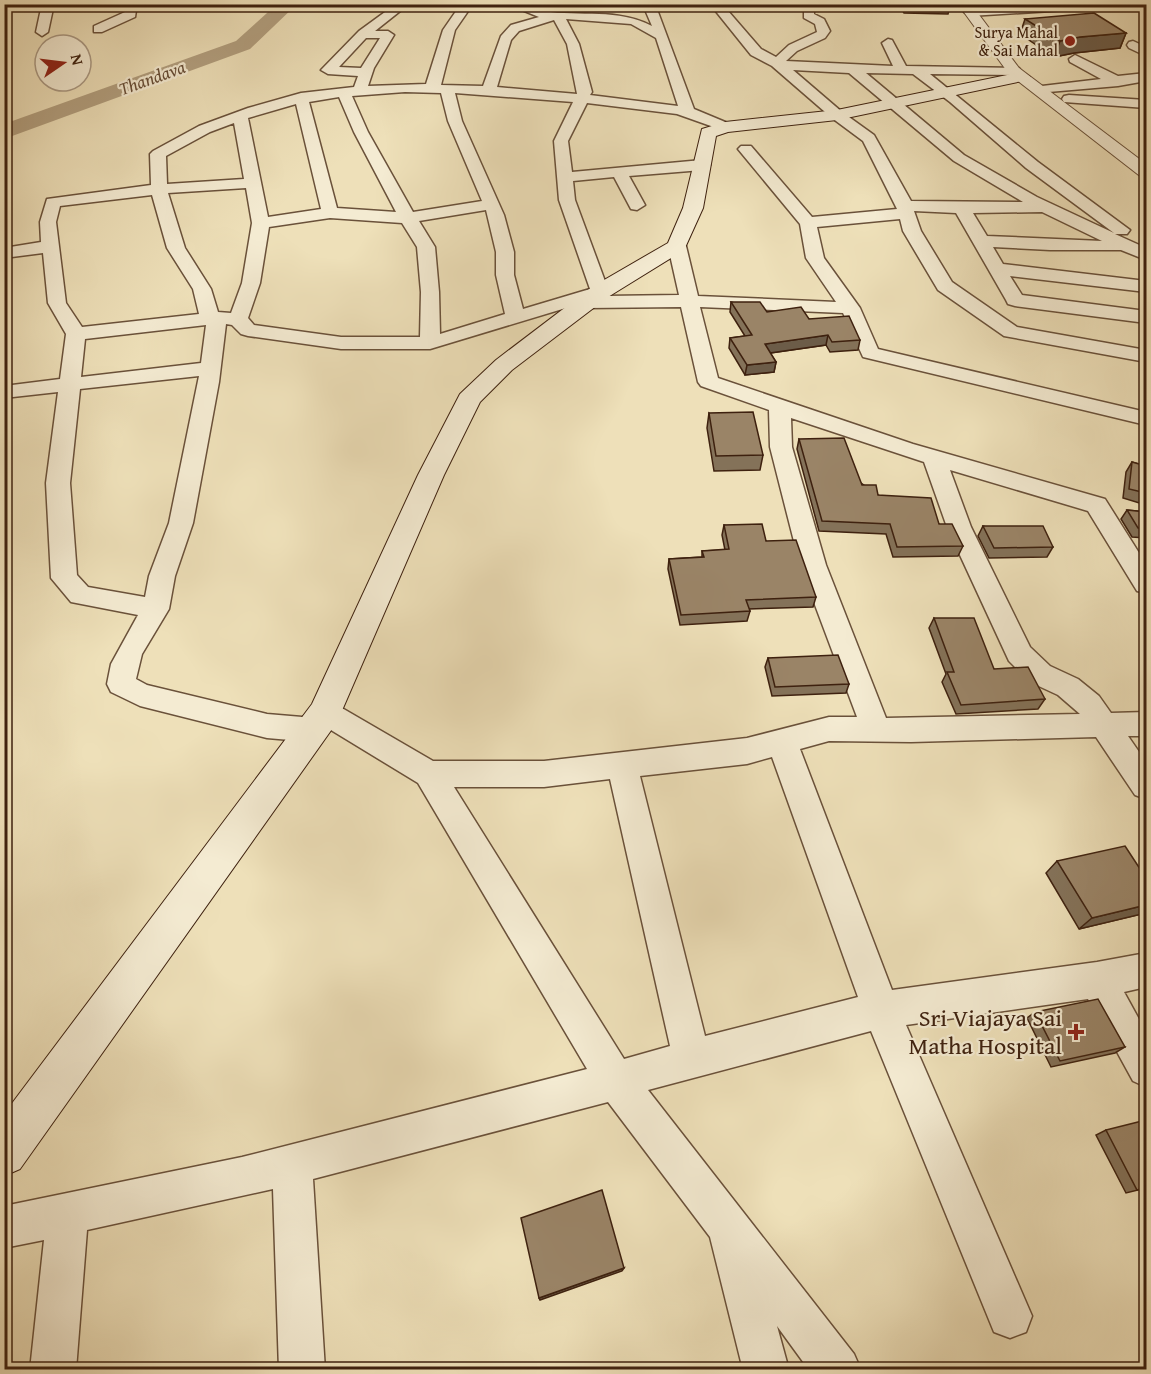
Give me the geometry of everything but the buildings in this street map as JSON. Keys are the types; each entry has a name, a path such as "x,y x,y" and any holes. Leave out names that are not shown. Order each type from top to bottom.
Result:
{"main road":[{"path":"967,8 1032,84 1146,172"},
{"path":"4,1153 319,721 431,475 470,399 504,365 593,297 677,246 693,208 708,133 725,127 837,115 945,92 1032,84"}],"street":[{"path":"42,32 48,4"},
{"path":"366,72 328,69 363,34 404,4"},
{"path":"468,4 455,16 448,28 435,83 455,121 492,204 505,252 505,275 515,318"},
{"path":"512,4 541,14 558,16"},
{"path":"654,4 652,12 687,111"},
{"path":"715,4 756,51 778,64 837,115 869,138 905,209 912,231 945,286 1011,332 1146,356"},
{"path":"778,64 793,48 821,35 824,31 820,22 808,15 810,10 802,4"},
{"path":"967,8 1117,4"},
{"path":"98,29 131,9"},
{"path":"489,89 505,39 515,28 558,16 601,11 633,21 662,36"},
{"path":"558,16 573,44 585,92 561,141 567,200 593,297"},
{"path":"360,89 366,72 388,35 363,34"},
{"path":"888,43 910,70 945,92 1032,165 1146,253"},
{"path":"1134,45 1146,52"},
{"path":"1076,59 1115,81 1144,102 1146,118"},
{"path":"778,64 910,70 1032,84 1144,102"},
{"path":"854,69 959,158 1044,207 1126,246 1146,253"},
{"path":"1032,84 1115,81 1146,77"},
{"path":"725,127 687,111 582,98 489,89 360,89 301,98 240,115 189,135 158,154 159,189 176,248 222,318 248,330 341,343 430,343 593,297 850,308"},
{"path":"343,92 361,132 426,247 430,292 430,343"},
{"path":"301,98 330,213"},
{"path":"240,115 261,223 250,284 222,318 181,523 162,576 156,609 128,653 121,675 121,684 140,695 267,726 319,721 429,774 544,774 747,751 829,729 1146,724"},
{"path":"746,149 760,169 808,223 815,258 850,308 870,353 1146,418"},
{"path":"565,177 702,165"},
{"path":"619,172 637,205"},
{"path":"156,609 80,595 64,578 58,483 76,334 57,303 48,222 53,202 159,189 253,183"},
{"path":"261,223 330,213 408,218 492,204"},
{"path":"808,223 905,209 1088,206"},
{"path":"962,208 1015,300 1146,316"},
{"path":"980,241 1126,246"},
{"path":"4,253 51,246"},
{"path":"677,246 708,382 934,457 1097,505 1127,510"},
{"path":"997,269 1146,286"},
{"path":"76,334 222,318"},
{"path":"4,392 211,368"},
{"path":"780,407 781,447 813,565 876,730"},
{"path":"934,457 959,527 1019,654 1040,674 1068,687 1089,704 1146,786"},
{"path":"1097,505 1144,578"},
{"path":"782,742 881,1010 1010,1316"},
{"path":"622,765 692,1058"},
{"path":"429,774 616,1081 838,1370"},
{"path":"4,1227 292,1164 881,1010 1097,980 1146,970"},
{"path":"1097,980 1146,1068"},
{"path":"292,1164 302,1370"},
{"path":"53,1370 67,1214"},
{"path":"727,1224 766,1370"}],"waterway":[{"name":"Thandava","path":"4,132 243,45 288,4"}],"place":[{"name":"Surya Mahal & Sai Mahal","path":"1070,41"},
{"name":"Sri Viajaya Sai Matha Hospital","path":"1076,1032"}]}
